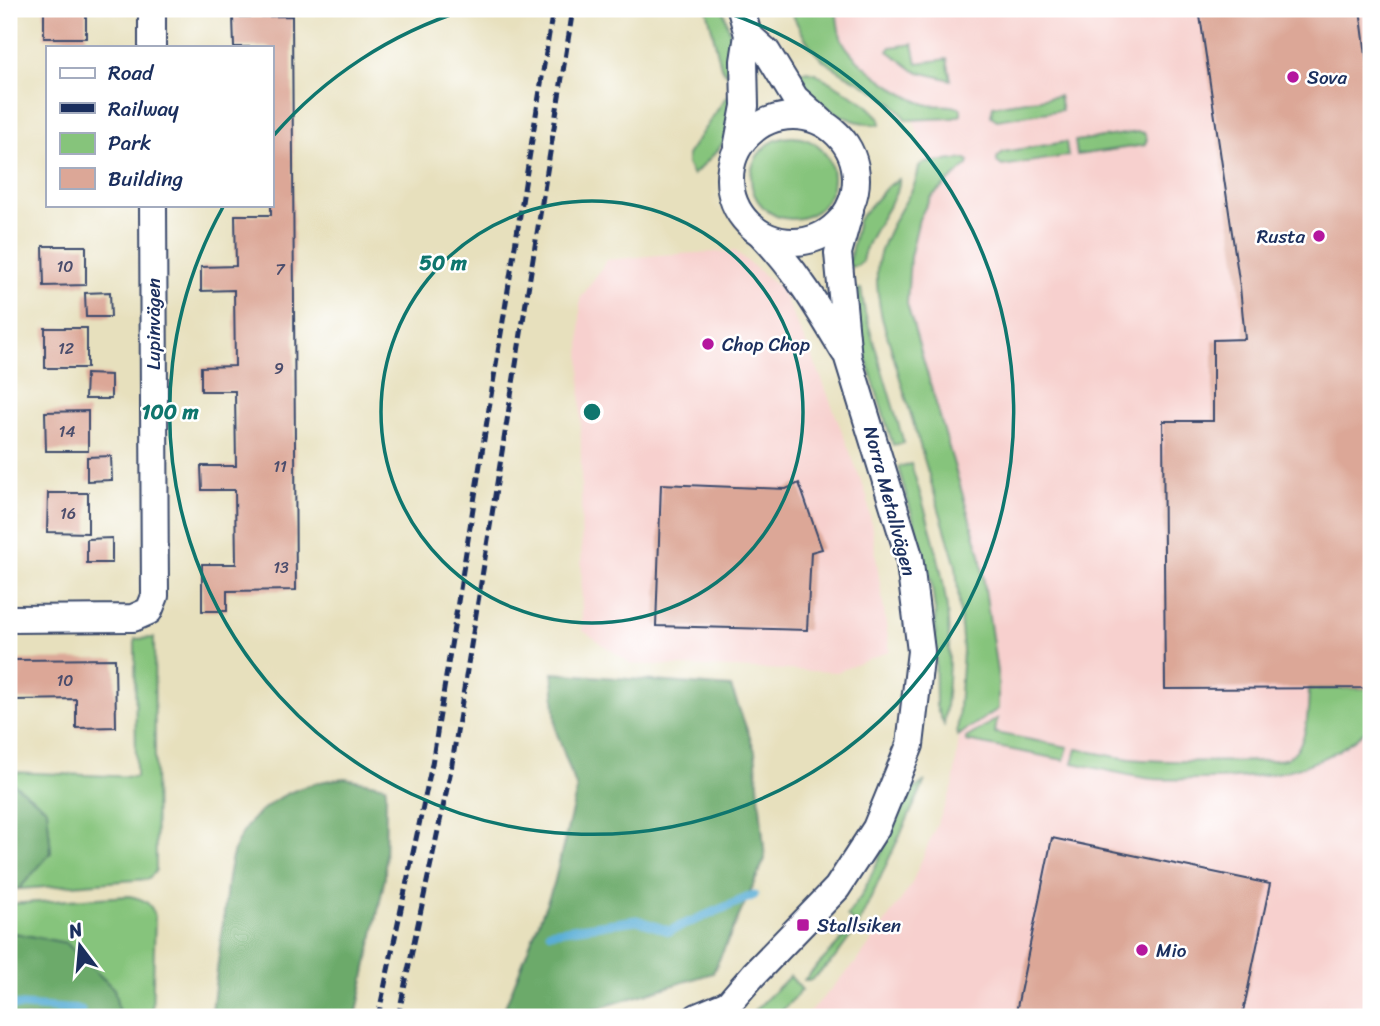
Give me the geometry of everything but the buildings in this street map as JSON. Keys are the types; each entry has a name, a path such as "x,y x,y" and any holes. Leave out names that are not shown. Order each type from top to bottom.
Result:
{"street":[{"path":"152,9 152,46"},
{"path":"741,9 748,35 744,61 747,79 746,106 730,171 734,204 743,218 762,235 781,242 801,243 821,237 837,226 850,209 857,181 855,162 847,144 833,129 795,99 767,52 748,35"},
{"path":"737,150 748,134 765,122 784,116 804,116 823,123"},
{"name":"Lupinvägen","path":"9,619 133,618 149,611 155,596 153,206"},
{"name":"Norra Metallvägen","path":"697,1017 724,1011 754,974 837,888 876,828 910,745 921,651 908,556 848,358 838,253 850,209"},
{"name":"Norra Metallvägen","path":"762,235 787,261 807,289 848,358"}],"shaded area":[{"name":"Stallsiken","path":"820,9 1371,9 1371,1017 805,1017 859,959 910,887 953,787 970,647 954,534 885,302 929,170 909,105 847,62"},
{"path":"735,251 781,289 819,372 867,496 890,651 837,672 631,664 582,630 580,299 607,260"}],"green space":[{"path":"707,9 723,9 734,46 736,68 727,74 721,67"},
{"path":"790,9 836,9 843,41 871,72 919,102 957,107 961,109 961,115 953,118 906,120 899,110 879,93 822,59 808,42"},
{"path":"913,44 917,63 947,59 951,80 915,71 888,51 891,47"},
{"path":"806,71 815,73 865,103 879,117 880,125 854,121 822,103 795,74"},
{"path":"739,91 727,136 718,150 693,175 687,164 687,155 726,97"},
{"path":"1059,96 1062,110 997,120 991,116 993,106"},
{"path":"1144,133 1147,139 1145,145 1077,155 1075,141"},
{"path":"784,137 800,137 815,144 826,155 833,170 830,194 821,207 800,219 784,219 769,212 758,201 751,186 751,170 758,155 769,144"},
{"path":"1066,142 1068,156 1002,166 997,162 1003,152"},
{"path":"966,159 969,161 968,165 930,198 919,219 910,257 907,304 980,554 998,679 998,709 957,736 963,651 956,566 882,318 877,289 877,266 889,230 914,187 919,166 923,163"},
{"path":"899,179 895,195 869,240 862,262 848,267 858,220 887,187"},
{"path":"861,289 865,313 904,443 893,445 866,358 850,290"},
{"path":"911,464 935,546 947,611 949,660 944,725 936,706 935,610 931,580 898,467"},
{"path":"154,638 156,871 148,879 19,889 51,852 47,809 9,780 9,772 136,777 135,639"},
{"path":"553,673 731,687 755,751 765,859 713,973 570,1017 501,1017 554,884 577,789 556,731"},
{"path":"1371,688 1371,725 1334,753 1293,769 1225,779 1159,779 1073,763 1077,749 1142,760 1238,761 1287,758 1300,745 1303,736 1309,689"},
{"path":"997,719 995,733 1068,747 1064,760 966,741 966,738"},
{"path":"345,778 386,786 385,877 356,1017 214,1017 212,1011 228,881 237,842 259,813 290,792"},
{"path":"9,780 47,809 51,853 19,889 9,889"},
{"path":"925,781 857,928 834,959 811,980 804,980 856,925 847,916 862,895 909,793"},
{"path":"129,896 145,902 155,916 152,1017 120,1017 114,989 66,943 9,932 9,904"},
{"path":"9,932 66,943 114,989 120,1017 9,1017"},
{"path":"790,976 802,990 776,1017 748,1017"}],"waterway":[{"path":"550,932 637,920 669,931 754,895"},
{"path":"9,1005 81,1010"}],"railway":[{"path":"378,1017 432,764 553,9"},
{"path":"398,1017 451,770 573,9"}],"place":[{"name":"Sova","path":"1293,77"},
{"name":"Rusta","path":"1319,236"},
{"name":"Chop Chop","path":"708,344"},
{"name":"Stallsiken","path":"803,925"},
{"name":"Mio","path":"1142,950"}]}
